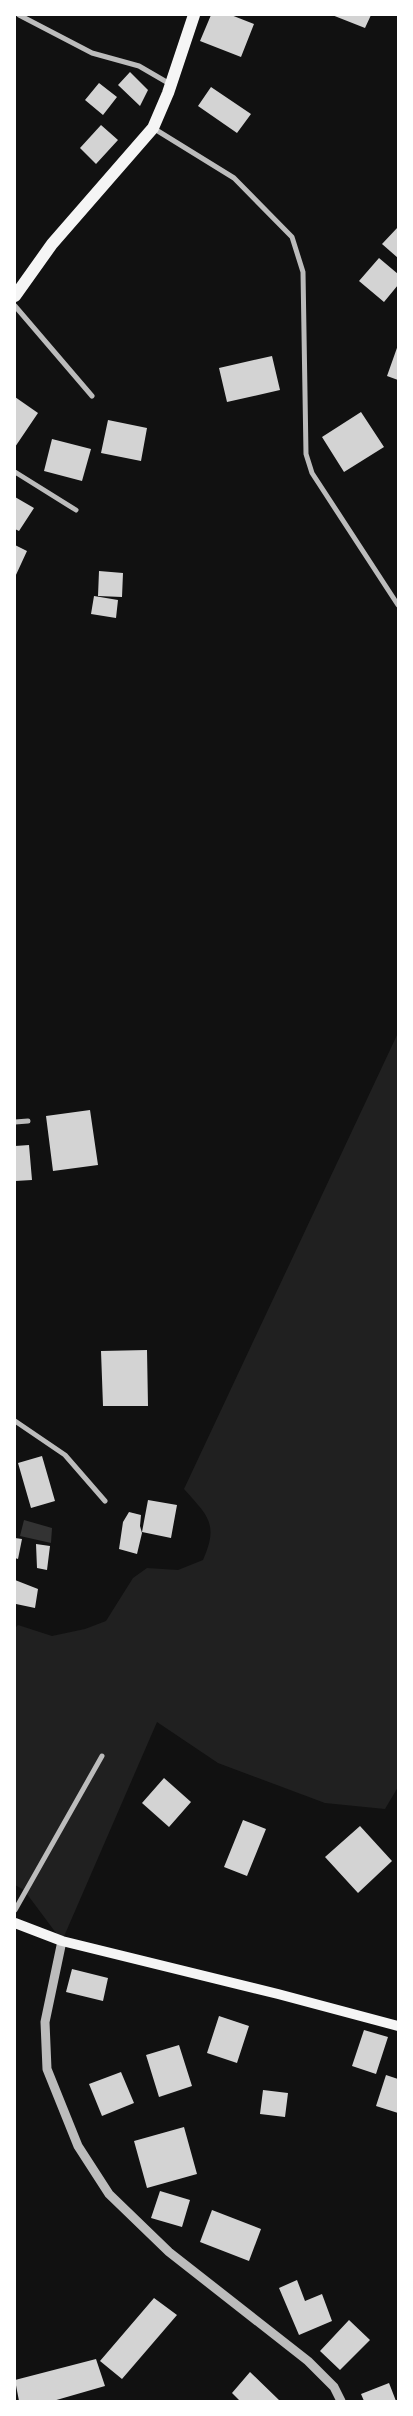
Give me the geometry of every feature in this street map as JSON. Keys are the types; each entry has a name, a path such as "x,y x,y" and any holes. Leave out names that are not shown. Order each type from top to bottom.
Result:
{"main road":[{"path":"15,296 52,244 153,128 194,15"},
{"path":"15,1923 62,1941 278,1994 398,2026"}],"street":[{"path":"19,15 92,53 139,66 170,84"},
{"path":"153,128 234,178 292,237 303,272 306,454 312,473 398,604"},
{"path":"15,306 92,396"},
{"path":"15,472 76,510"},
{"path":"15,1122 28,1120"},
{"path":"15,1421 66,1455 105,1501"},
{"path":"15,1910 102,1756"},
{"path":"62,1941 45,2022 47,2069 78,2146 109,2194 169,2252 308,2361 334,2387 341,2401"}],"shaded area":[{"path":"398,1033 398,1787 385,1809 325,1803 218,1763 157,1722 62,1941 24,1890 15,1885 15,1628 18,1625 52,1636 85,1629 106,1621 133,1578 147,1568 178,1570 203,1560 210,1538 208,1521 199,1506 184,1489"},
{"path":"24,1520 52,1528 51,1543 20,1536"}],"building":[{"path":"211,15 231,15 254,24 241,57 200,41"},
{"path":"332,15 371,15 365,28"},
{"path":"130,72 148,90 140,106 118,85"},
{"path":"99,83 117,97 103,115 85,100"},
{"path":"211,87 251,114 237,133 198,106"},
{"path":"101,125 118,140 96,164 80,148"},
{"path":"398,227 398,258 382,244"},
{"path":"379,258 398,274 398,285 384,302 359,281"},
{"path":"398,345 398,380 387,376"},
{"path":"272,356 280,390 227,402 219,368"},
{"path":"15,397 38,413 15,447"},
{"path":"361,412 384,447 344,472 322,437"},
{"path":"108,420 147,428 141,461 101,453"},
{"path":"52,439 91,449 82,481 44,471"},
{"path":"15,497 34,508 19,531 15,529"},
{"path":"15,545 27,551 15,577"},
{"path":"99,571 123,573 122,597 98,596"},
{"path":"94,596 118,600 116,618 91,614"},
{"path":"90,1110 98,1165 53,1171 46,1116"},
{"path":"29,1145 32,1180 15,1181 15,1146"},
{"path":"147,1350 148,1406 103,1406 101,1351"},
{"path":"42,1456 55,1501 31,1508 18,1463"},
{"path":"148,1500 177,1505 171,1538 142,1532"},
{"path":"129,1512 141,1515 140,1526 142,1533 137,1554 119,1549 123,1522"},
{"path":"15,1538 22,1539 18,1559 15,1558"},
{"path":"36,1544 50,1546 47,1570 37,1568"},
{"path":"15,1580 38,1589 35,1608 16,1604"},
{"path":"164,1778 191,1802 169,1827 142,1803"},
{"path":"243,1820 266,1829 247,1876 224,1867"},
{"path":"360,1826 392,1861 358,1893 325,1857"},
{"path":"72,1969 108,1978 103,2001 66,1992"},
{"path":"219,2016 249,2026 237,2063 207,2053"},
{"path":"364,2030 388,2037 376,2074 352,2066"},
{"path":"179,2045 192,2086 159,2097 146,2055"},
{"path":"121,2072 134,2103 102,2116 89,2084"},
{"path":"386,2075 398,2079 398,2113 376,2106"},
{"path":"263,2090 288,2093 285,2117 260,2114"},
{"path":"184,2127 197,2174 147,2188 134,2141"},
{"path":"160,2191 190,2200 182,2227 151,2218"},
{"path":"212,2210 261,2229 249,2261 200,2242"},
{"path":"297,2280 305,2301 322,2294 332,2321 299,2335 279,2288"},
{"path":"154,2298 177,2315 122,2379 100,2361"},
{"path":"349,2320 370,2340 340,2370 320,2351"},
{"path":"96,2359 105,2386 53,2401 19,2401 15,2380"},
{"path":"250,2372 280,2401 240,2401 232,2393"},
{"path":"389,2383 396,2401 364,2401 361,2394"}]}
